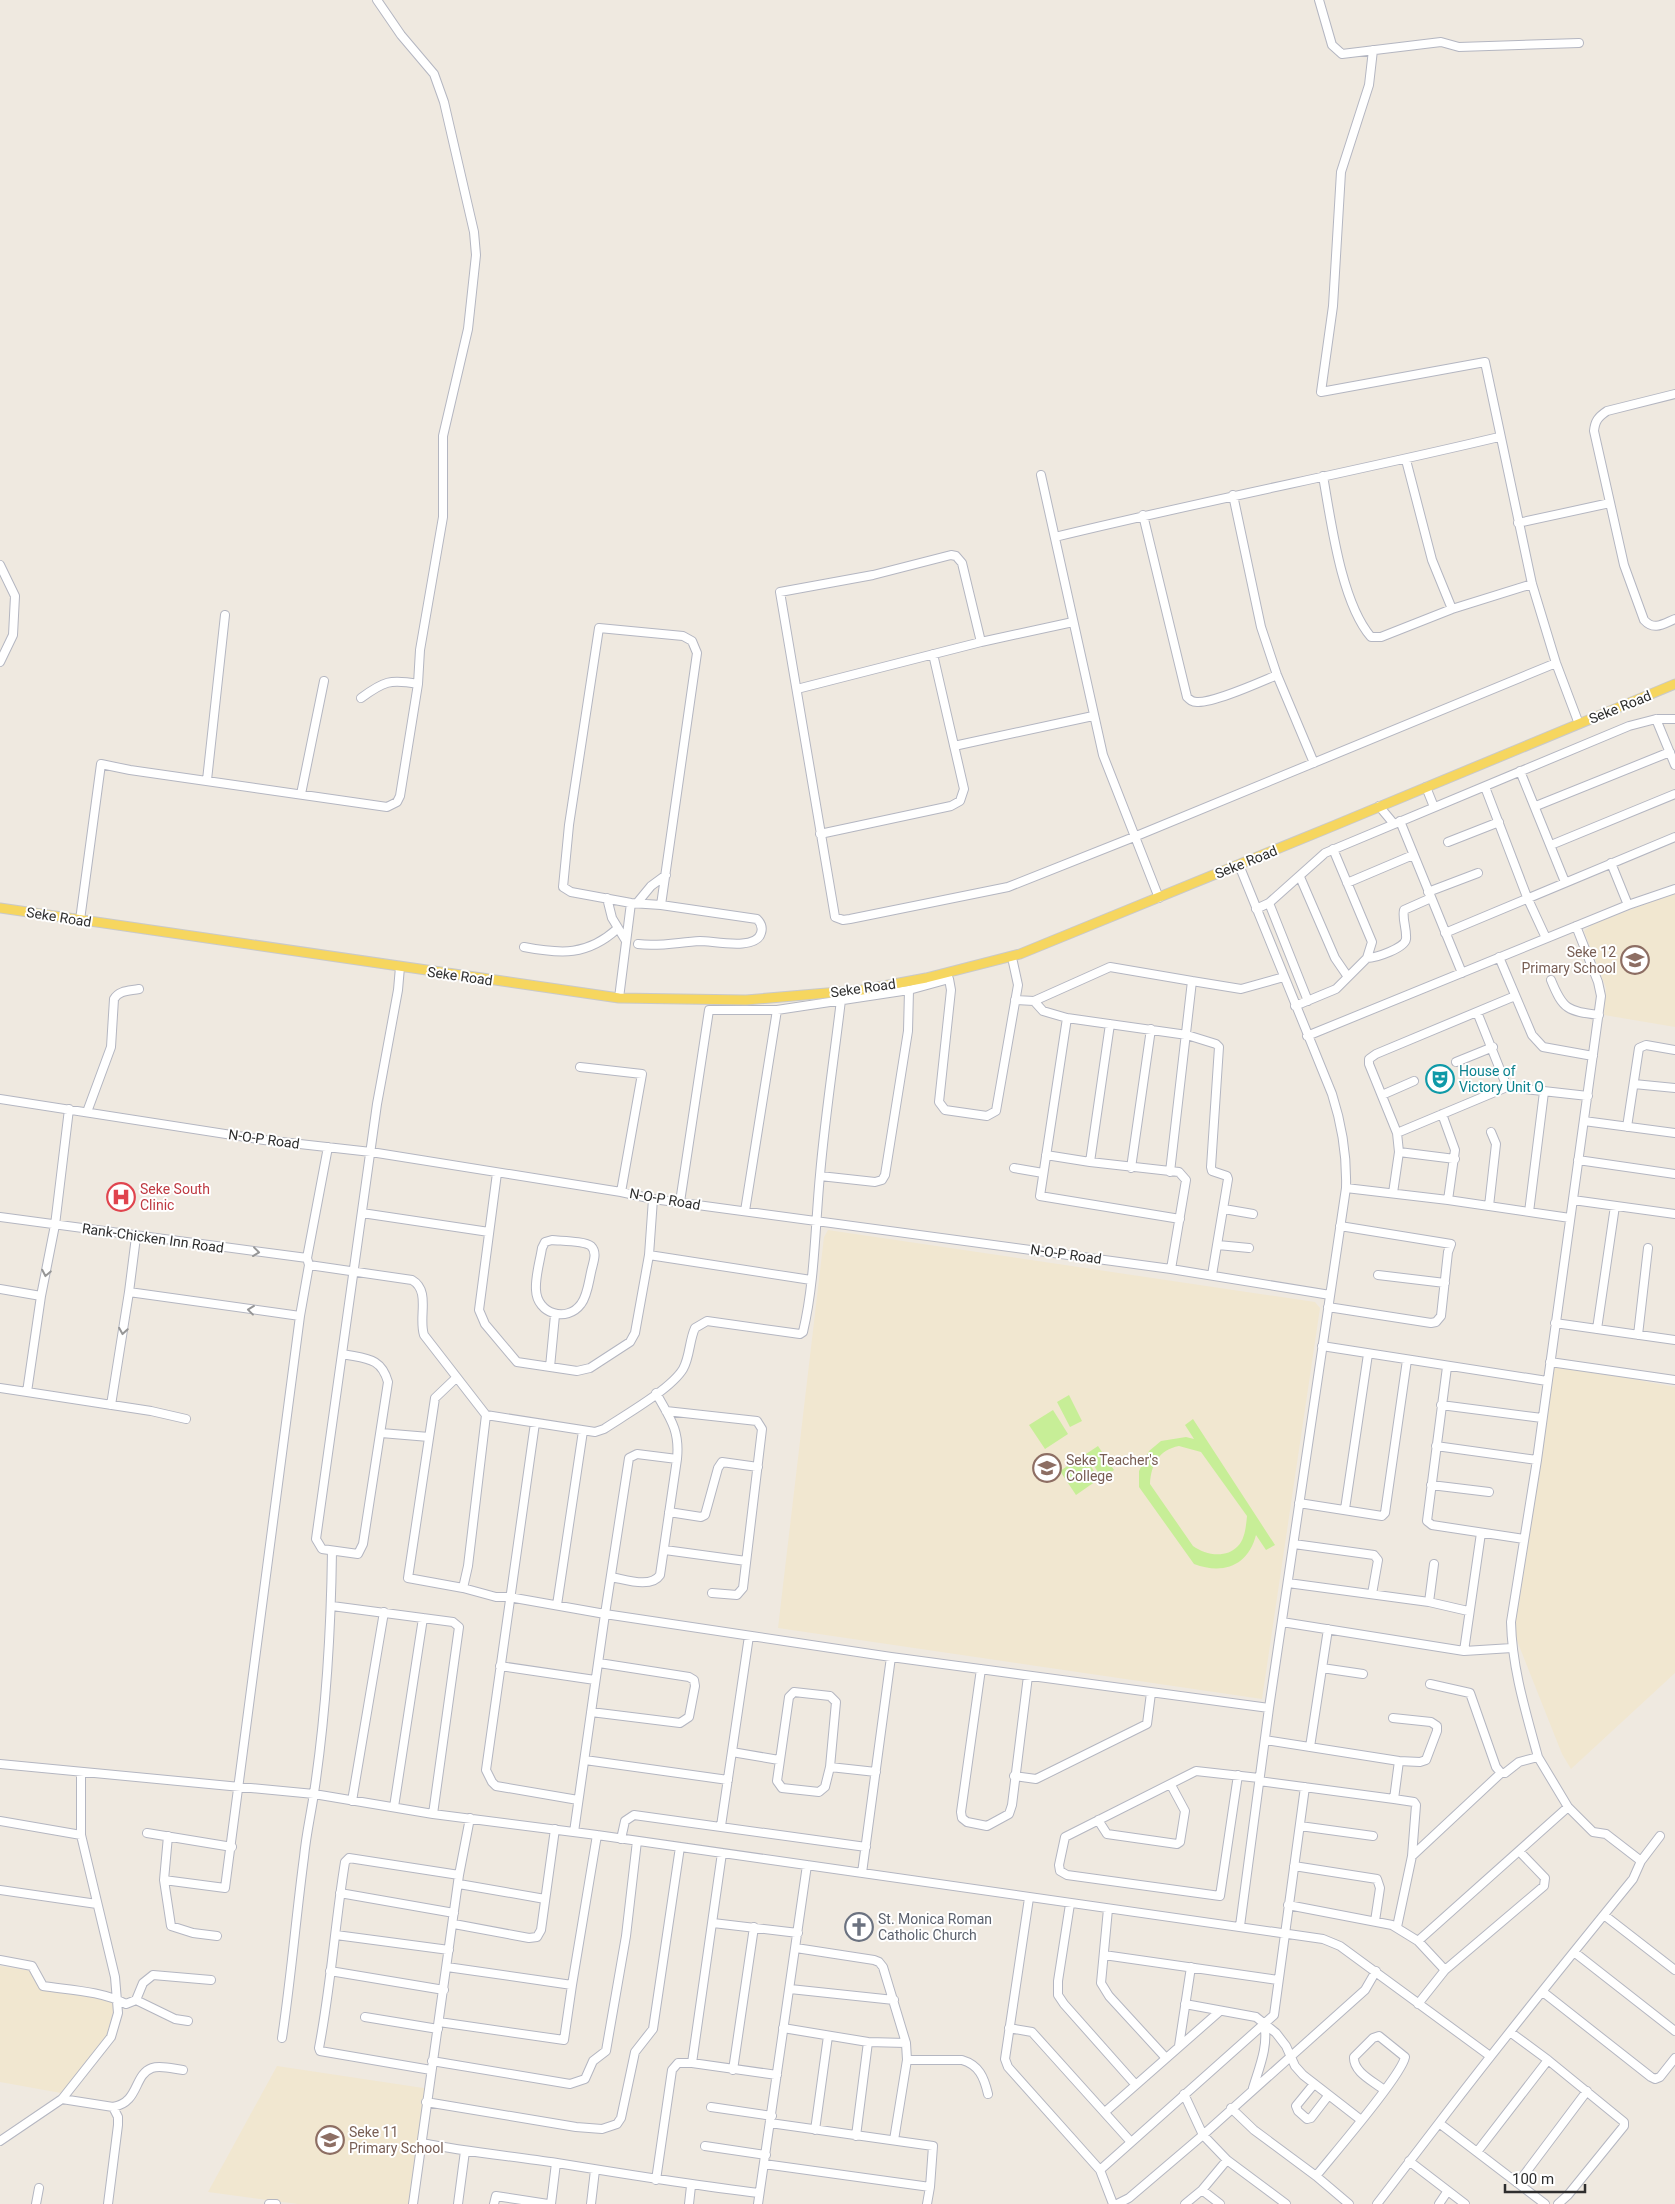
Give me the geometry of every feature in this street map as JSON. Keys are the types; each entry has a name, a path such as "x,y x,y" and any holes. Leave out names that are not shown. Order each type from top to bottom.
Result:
{"main road":[{"name":"Seke Road","path":"0,908 618,998 746,1000 862,990 926,978 1020,954 1675,684"}],"street":[{"path":"80,920 101,764 130,770 387,807 397,802 400,796 418,684 420,650 443,517 443,436 468,329 476,245 444,102 434,74 400,35 377,0"},
{"path":"1319,0 1332,45 1342,54 1441,42 1459,47 1579,42"},
{"path":"1372,50 1369,85 1341,172 1333,306 1321,392 1485,362 1499,437 1532,584 1556,663 1579,724"},
{"path":"1675,394 1607,411 1598,416 1594,431 1624,564 1644,620 1656,627 1675,619"},
{"path":"1055,537 1143,515 1406,460 1499,437"},
{"path":"1406,460 1432,560 1452,609"},
{"path":"1041,475 1093,716 1108,770 1159,898"},
{"path":"1323,476 1336,546 1348,590 1366,631 1371,637 1381,637 1452,609 1532,584"},
{"path":"1233,495 1259,620 1277,675 1314,763"},
{"path":"1518,523 1610,503"},
{"path":"1143,515 1187,697 1194,702 1202,702 1277,675"},
{"path":"981,642 962,563 956,556 951,555 873,575 780,592 835,917 843,920 1008,887 1556,663"},
{"path":"0,565 15,596 13,636 0,662"},
{"path":"207,780 225,615"},
{"path":"797,689 981,642 1073,622"},
{"path":"638,944 665,945 700,941 746,944 757,940 761,935 760,922 757,919 662,905 634,903 566,891 562,882 568,824 599,628 683,636 692,641 696,646 697,659 662,905"},
{"path":"820,834 952,806 960,801 964,789 933,654"},
{"path":"361,698 387,682 397,680 418,684"},
{"path":"301,794 324,681"},
{"path":"954,746 1093,716"},
{"path":"1256,909 1269,903 1321,855 1333,849 1628,726 1656,719 1675,718"},
{"path":"1656,719 1675,765"},
{"path":"1536,806 1670,752"},
{"path":"1520,771 1536,806 1565,882"},
{"path":"1426,787 1434,807"},
{"path":"1485,787 1527,897 1546,938"},
{"path":"1551,846 1675,794"},
{"path":"1379,806 1397,823 1413,855 1462,973"},
{"path":"1448,842 1499,822"},
{"path":"1445,933 1527,897 1675,837"},
{"path":"1295,1006 1336,989 1368,958 1372,942 1333,849"},
{"path":"1348,883 1413,855"},
{"path":"1611,863 1628,905"},
{"path":"1239,865 1332,1094 1345,1148 1346,1188 1269,1708 1240,1926"},
{"path":"1368,958 1374,958 1403,945 1406,939 1404,910 1429,895 1478,873"},
{"path":"618,998 626,940 634,903 651,886 666,875"},
{"path":"1300,876 1335,958 1348,977"},
{"path":"1307,1036 1628,905 1675,889"},
{"path":"607,898 612,918 617,929 626,940"},
{"path":"1269,903 1308,1001"},
{"path":"1576,926 1600,990 1599,1015 1537,1460 1511,1622 1512,1648 1538,1757 1568,1807 1593,1832 1606,1834 1640,1861"},
{"path":"524,947 549,952 581,950 594,947 617,929"},
{"path":"1500,957 1532,1035 1543,1047 1593,1056"},
{"path":"680,1202 709,1010 777,1010 909,990 949,979 951,990 940,1102 945,1110 987,1116 996,1111 1018,985 1013,962"},
{"path":"343,1354 376,1362 385,1370 388,1382 382,1433 362,1549 358,1554 322,1548 316,1539 377,1104 398,990 400,967"},
{"path":"1015,1000 1034,1001 1110,967 1241,989 1284,977"},
{"path":"1551,980 1560,1000 1571,1010 1599,1015"},
{"path":"1170,1172 1192,981"},
{"path":"87,1112 111,1047 114,998 123,992 139,989"},
{"path":"820,1176 875,1182 882,1180 885,1174 908,1031 909,990"},
{"path":"1393,1193 1399,1152 1397,1133 1369,1064 1372,1056 1515,996"},
{"path":"841,1000 820,1176 811,1280 803,1332 800,1334 707,1321 695,1328 682,1370 656,1393 604,1429 595,1432 486,1415 456,1378 435,1398 408,1578 463,1588 496,1597 509,1597 749,1636 1269,1708"},
{"path":"1034,1001 1042,1011 1067,1018 1187,1035 1216,1044 1220,1050 1211,1167 1212,1171 1227,1176 1228,1179 1212,1275"},
{"path":"745,1211 777,1010"},
{"path":"1478,1012 1507,1087"},
{"path":"1067,1018 1040,1196 1180,1219"},
{"path":"1090,1162 1110,1024"},
{"path":"1131,1168 1151,1029"},
{"path":"1627,1127 1638,1052 1641,1046 1675,1050"},
{"path":"1456,1062 1493,1047"},
{"path":"580,1067 642,1074 621,1192"},
{"path":"1382,1094 1414,1081"},
{"path":"1634,1084 1675,1088"},
{"path":"1397,1133 1507,1087 1588,1096"},
{"path":"1529,1212 1544,1092"},
{"name":"N-O-P Road","path":"0,1099 264,1140 371,1152 621,1192 653,1199 1171,1269 1330,1295"},
{"path":"27,1392 41,1296 55,1225 69,1109"},
{"path":"1442,1114 1454,1145 1455,1158 1448,1200"},
{"path":"1584,1121 1675,1132"},
{"path":"1489,1206 1496,1144 1491,1132"},
{"path":"164,1880 225,1888 300,1316 328,1147"},
{"path":"1399,1152 1455,1158"},
{"path":"1046,1155 1131,1168 1179,1172 1186,1180 1171,1269"},
{"path":"1578,1160 1675,1174"},
{"path":"1014,1168 1043,1173"},
{"path":"498,1172 478,1303 481,1318 517,1362 577,1371 587,1370 630,1342 637,1329 649,1255 653,1199"},
{"path":"1346,1188 1448,1200 1570,1218"},
{"path":"1573,1200 1675,1214"},
{"path":"1597,1329 1615,1206"},
{"path":"1224,1209 1253,1214"},
{"path":"362,1213 488,1232"},
{"name":"Rank-Chicken Inn Road","path":"0,1217 308,1262 412,1280 418,1283 422,1292 421,1320 424,1335 456,1378"},
{"path":"1328,1307 1436,1322 1441,1316 1448,1252 1451,1244 1340,1226"},
{"path":"111,1405 130,1292 136,1236"},
{"path":"552,1240 588,1244 593,1249 595,1256 584,1298 574,1312 555,1315 542,1305 536,1291 543,1244 552,1240"},
{"path":"1218,1245 1249,1248"},
{"path":"1638,1335 1648,1248"},
{"path":"649,1255 811,1280"},
{"path":"1378,1275 1445,1283"},
{"path":"0,1289 41,1296"},
{"path":"130,1292 300,1316"},
{"path":"550,1367 555,1315"},
{"path":"1555,1323 1675,1340"},
{"path":"1322,1346 1547,1381"},
{"path":"1345,1509 1368,1354"},
{"path":"1299,1503 1382,1516 1387,1509 1407,1360"},
{"path":"1550,1362 1675,1380"},
{"path":"1448,1366 1426,1518 1429,1524 1524,1539"},
{"path":"0,1388 186,1419"},
{"path":"611,1577 646,1582 654,1581 660,1575 679,1442 656,1393"},
{"path":"1441,1405 1542,1418"},
{"path":"666,1411 757,1421 762,1429 743,1588 740,1595 712,1593"},
{"path":"463,1588 468,1566 486,1415"},
{"path":"535,1423 485,1768 496,1786 578,1800"},
{"path":"558,1605 583,1431"},
{"path":"382,1433 428,1437"},
{"path":"1436,1446 1537,1460"},
{"path":"574,1832 629,1458 637,1454 677,1459"},
{"path":"669,1512 701,1516 705,1514 718,1468 722,1462 758,1467"},
{"path":"1431,1485 1489,1492"},
{"path":"1464,1651 1468,1612 1481,1533"},
{"path":"1294,1544 1374,1555 1378,1560 1372,1594"},
{"path":"665,1550 746,1561"},
{"path":"282,2038 290,1984 303,1860 314,1794 327,1677 332,1606 332,1551"},
{"path":"1429,1602 1434,1564"},
{"path":"1288,1583 1429,1602 1468,1612"},
{"path":"332,1606 453,1622 460,1628 433,1814"},
{"path":"352,1801 384,1612"},
{"path":"394,1808 423,1618"},
{"path":"1282,1622 1464,1651 1512,1648"},
{"path":"1310,1747 1328,1629"},
{"path":"721,1826 749,1636"},
{"path":"862,1873 891,1657"},
{"path":"591,1712 680,1723 689,1717 695,1686 694,1680 688,1677 598,1663"},
{"path":"500,1666 596,1680"},
{"path":"1322,1668 1363,1674"},
{"path":"981,1669 961,1812 962,1818 967,1822 987,1826 1009,1814 1012,1805 1014,1776 1028,1676"},
{"path":"1430,1684 1470,1693 1496,1767 1501,1773"},
{"path":"794,1692 830,1696 836,1702 830,1767 822,1791 782,1788 777,1781 789,1697 794,1692"},
{"path":"1014,1776 1036,1779 1147,1724 1151,1692"},
{"path":"1265,1740 1399,1761 1420,1762 1426,1760 1437,1732 1436,1726 1431,1722 1393,1718"},
{"path":"732,1752 780,1760"},
{"path":"1412,1856 1501,1773 1505,1773 1519,1762 1538,1757"},
{"path":"585,1760 728,1780"},
{"path":"1394,1799 1399,1761"},
{"path":"0,1764 81,1773 238,1785 314,1794 433,1814 555,1829 1323,1939 1340,1946 1376,1971 1490,2056"},
{"path":"830,1767 876,1772"},
{"path":"1238,1775 1220,1896 1067,1875 1060,1871 1059,1865 1065,1837 1196,1771 1238,1775 1259,1780 1414,1802 1416,1805 1412,1856 1397,1927"},
{"path":"0,2141 62,2099 111,2037 118,2013 115,1977 81,1835 81,1773"},
{"path":"1098,1820 1107,1834 1177,1844 1180,1842 1185,1811 1171,1785"},
{"path":"1100,2170 1274,2014 1305,1787"},
{"path":"1418,1941 1520,1852 1568,1807"},
{"path":"621,1839 625,1820 634,1815 866,1847"},
{"path":"413,2204 432,2061 439,2026 459,1879 470,1818"},
{"path":"0,1821 81,1835"},
{"path":"1300,1826 1373,1836"},
{"path":"454,1924 537,1937 541,1930 555,1829"},
{"path":"147,1834 232,1846"},
{"path":"365,2017 564,2040 597,1835"},
{"path":"168,1836 164,1880 171,1926 193,1933 217,1936"},
{"path":"1377,2204 1525,2011 1543,1992 1633,1879 1640,1861 1660,1836"},
{"path":"432,2061 570,2084 585,2079 593,2060 606,2051 626,1936 637,1841"},
{"path":"426,2102 576,2127 602,2129 618,2124 635,2052 653,2029 680,1847"},
{"path":"1418,2004 1445,1970 1544,1886 1545,1878 1520,1852"},
{"path":"692,2063 722,1853"},
{"path":"431,2070 320,2051 345,1862 349,1858 459,1879 545,1899"},
{"path":"758,2204 807,1865"},
{"path":"1294,1866 1377,1878 1380,1888 1375,1921"},
{"path":"0,1890 97,1904"},
{"path":"340,1893 454,1913"},
{"path":"1029,1898 1005,2059 1008,2067 1100,2170 1115,2204 1128,2198 1203,2135 1365,1990 1376,1971"},
{"path":"1070,1904 1058,1981 1058,1995 1135,2084"},
{"path":"1288,1906 1375,1921 1397,1927 1418,1941 1445,1970"},
{"path":"1108,1909 1101,1983 1108,1996 1165,2058"},
{"path":"1604,1915 1675,1970"},
{"path":"713,1923 798,1933"},
{"path":"733,2070 754,1927"},
{"path":"336,1935 449,1950"},
{"path":"796,1948 880,1962 883,1967 906,2043 907,2060 894,2140"},
{"path":"1574,1952 1675,2032"},
{"path":"1104,1955 1278,1980"},
{"path":"0,1960 32,1966 43,1986 117,1999 126,2004 136,2000 143,1983 153,1974 211,1980"},
{"path":"447,1966 572,1985"},
{"path":"1179,2046 1191,1967"},
{"path":"330,1971 444,1990"},
{"path":"790,1988 894,2000"},
{"path":"1543,1992 1651,2077 1655,2079 1660,2077 1675,2058"},
{"path":"136,2000 175,2019 188,2021"},
{"path":"1185,2004 1256,2018 1276,2033 1286,2046 1295,2066 1328,2096 1361,2120"},
{"path":"1105,2112 1220,2011"},
{"path":"1253,2089 1261,2063 1266,2034 1264,2024"},
{"path":"783,2028 868,2042 906,2043"},
{"path":"1009,2028 1032,2032 1131,2142"},
{"path":"1510,2032 1622,2118 1624,2122 1624,2126 1568,2195 1558,2204"},
{"path":"815,2130 828,2036"},
{"path":"1316,2176 1361,2120 1384,2090 1404,2063 1405,2057 1379,2036 1373,2038 1354,2057 1354,2064 1357,2069 1384,2090"},
{"path":"856,2136 868,2042"},
{"path":"907,2060 962,2060 970,2063 981,2073 988,2094"},
{"path":"1476,2152 1548,2060"},
{"path":"656,2180 672,2070 678,2063 692,2063 777,2076"},
{"path":"62,2099 113,2107 126,2103 143,2076 151,2068 183,2070"},
{"path":"1314,2084 1296,2106 1298,2111 1308,2119 1311,2118 1328,2096"},
{"path":"1518,2183 1587,2091"},
{"path":"1184,2094 1203,2135 1227,2160 1286,2204"},
{"path":"108,2204 118,2125 118,2117 113,2107"},
{"path":"712,2107 815,2130 933,2146 928,2204"},
{"path":"1231,2108 1254,2130 1316,2176 1349,2204"},
{"path":"1439,2123 1545,2204"},
{"path":"422,2142 465,2151 556,2163 691,2186 759,2193"},
{"path":"705,2146 766,2155"},
{"path":"458,2204 465,2151"},
{"path":"1185,2204 1202,2190 1227,2160"},
{"path":"1409,2161 1465,2204"},
{"path":"494,2204 496,2196 550,2204 556,2163"},
{"path":"764,2164 930,2188"},
{"path":"590,2204 595,2170"},
{"path":"689,2204 691,2186"},
{"path":"36,2204 39,2188"},
{"path":"1202,2190 1220,2204"},
{"path":"1439,2204 1447,2192"},
{"path":"270,2204 276,2204"}],"shaded area":[{"name":"Seke 12 Primary School","path":"1675,893 1675,1027 1604,1015 1606,988 1584,931 1593,924"},
{"name":"Seke Teacher's College","path":"828,1230 1315,1302 1320,1308 1262,1699 778,1628 824,1237"},
{"path":"1548,1363 1675,1387 1675,1673 1571,1769 1562,1754 1512,1628"},
{"path":"0,1966 32,1971 41,1988 116,2001 106,2038 61,2093 0,2082"},
{"name":"Seke 11 Primary School","path":"277,2066 430,2089 414,2204 298,2204 208,2192"}],"green space":[{"path":"1069,1395 1082,1421 1070,1427 1057,1402"},
{"path":"1053,1410 1068,1434 1045,1449 1029,1425"},
{"path":"1193,1419 1275,1545 1266,1550 1256,1535 1247,1554 1241,1561 1233,1565 1215,1568 1194,1564 1139,1487 1139,1471 1149,1451 1161,1441 1186,1437 1194,1439 1185,1425","holes":["1179,1446 1201,1452 1247,1516 1242,1540 1238,1546 1228,1553 1215,1554 1203,1552 1193,1546 1150,1484 1154,1464 1166,1451"]},
{"path":"1098,1446 1114,1470 1102,1478 1086,1454"},
{"path":"1084,1455 1099,1479 1076,1495 1060,1471"}],"place":[{"name":"Seke 12 Primary School","path":"1635,960"},
{"name":"House of Victory Unit O","path":"1440,1079"},
{"name":"Seke South Clinic","path":"121,1197"},
{"name":"Seke Teacher's College","path":"1047,1468"},
{"name":"St. Monica Roman Catholic Church","path":"859,1927"},
{"name":"Seke 11 Primary School","path":"330,2140"}]}
